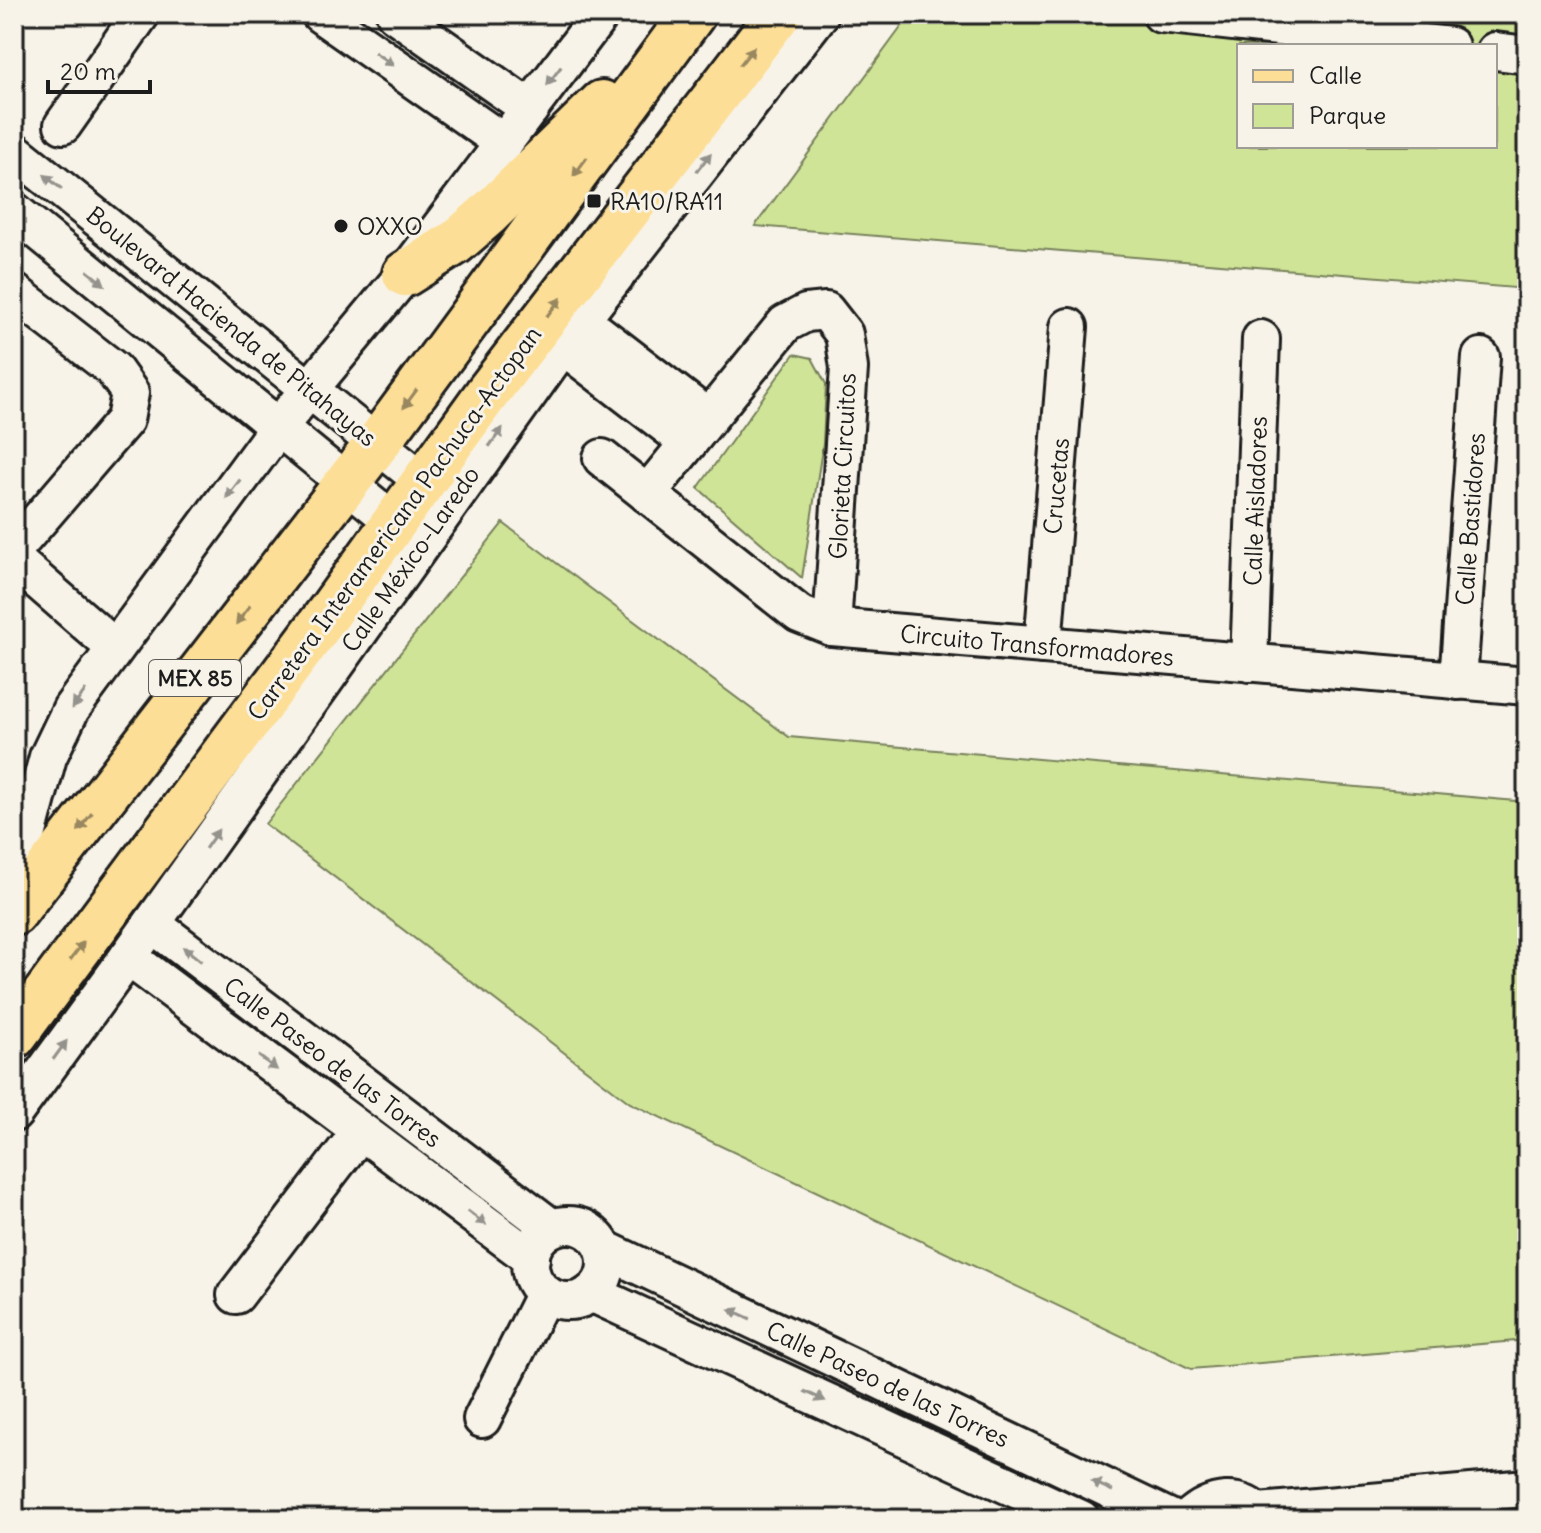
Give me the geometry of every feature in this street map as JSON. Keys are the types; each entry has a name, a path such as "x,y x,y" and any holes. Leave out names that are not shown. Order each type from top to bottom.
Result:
{"main road":[{"name":"Carretera Interamericana Pachuca-Actopan","path":"14,1036 331,610 407,532 779,14"},
{"path":"405,274 456,242 487,215 688,21"},
{"name":"MEX 85","path":"14,913 377,444 688,21"},
{"path":"447,349 449,368 459,385 504,399"},
{"path":"283,563 303,563 315,571 325,581 331,610"}],"street":[{"path":"63,125 141,14"},
{"path":"320,14 504,143"},
{"path":"395,14 530,109"},
{"path":"14,884 48,757 71,709 279,426 405,274 601,14"},
{"path":"504,399 572,332 820,14"},
{"path":"1161,14 1432,44"},
{"path":"1497,51 1527,55"},
{"name":"Boulevard Hacienda de Pitahayas","path":"14,151 437,491"},
{"name":"Boulevard Hacienda de Pitahayas","path":"14,211 407,532"},
{"path":"14,292 113,369 130,393 125,420 14,549"},
{"name":"Glorieta Circuitos","path":"698,430 785,324 806,313 826,311 844,334 849,368 832,627"},
{"name":"Crucetas","path":"1043,645 1069,327"},
{"path":"572,332 698,430 647,494"},
{"name":"Calle Aisladores","path":"1249,663 1261,339"},
{"name":"Calle Bastidores","path":"1458,681 1481,357"},
{"name":"Circuito Transformadores","path":"602,458 799,614 832,627 1527,686"},
{"name":"Calle México-Laredo","path":"14,1113 152,924 407,532"},
{"path":"14,560 115,648"},
{"name":"Calle Paseo de las Torres","path":"152,924 552,1228"},
{"name":"Calle Paseo de las Torres","path":"128,957 531,1258"},
{"path":"221,1028 247,997"},
{"path":"236,1295 360,1132"},
{"path":"578,1226 589,1231 604,1249 605,1273 591,1293 569,1301 545,1293 531,1271 534,1245 541,1235 552,1228 578,1226"},
{"name":"Calle Paseo de las Torres","path":"604,1249 1172,1519"},
{"path":"482,1419 545,1293"},
{"name":"Calle Paseo de las Torres","path":"591,1293 1081,1519"},
{"path":"1188,1519 1200,1508 1215,1501 1231,1500 1245,1504 1260,1516 1527,1488"}],"green space":[{"path":"911,14 1527,14 1527,289 755,226"},
{"path":"794,354 812,358 826,384 823,443 802,578 698,488"},
{"path":"503,523 789,737 1527,802 1527,1340 1191,1369 630,1103 265,824"}],"place":[{"name":"RA10/RA11","path":"594,201"},
{"name":"OXXO","path":"341,226"}]}
